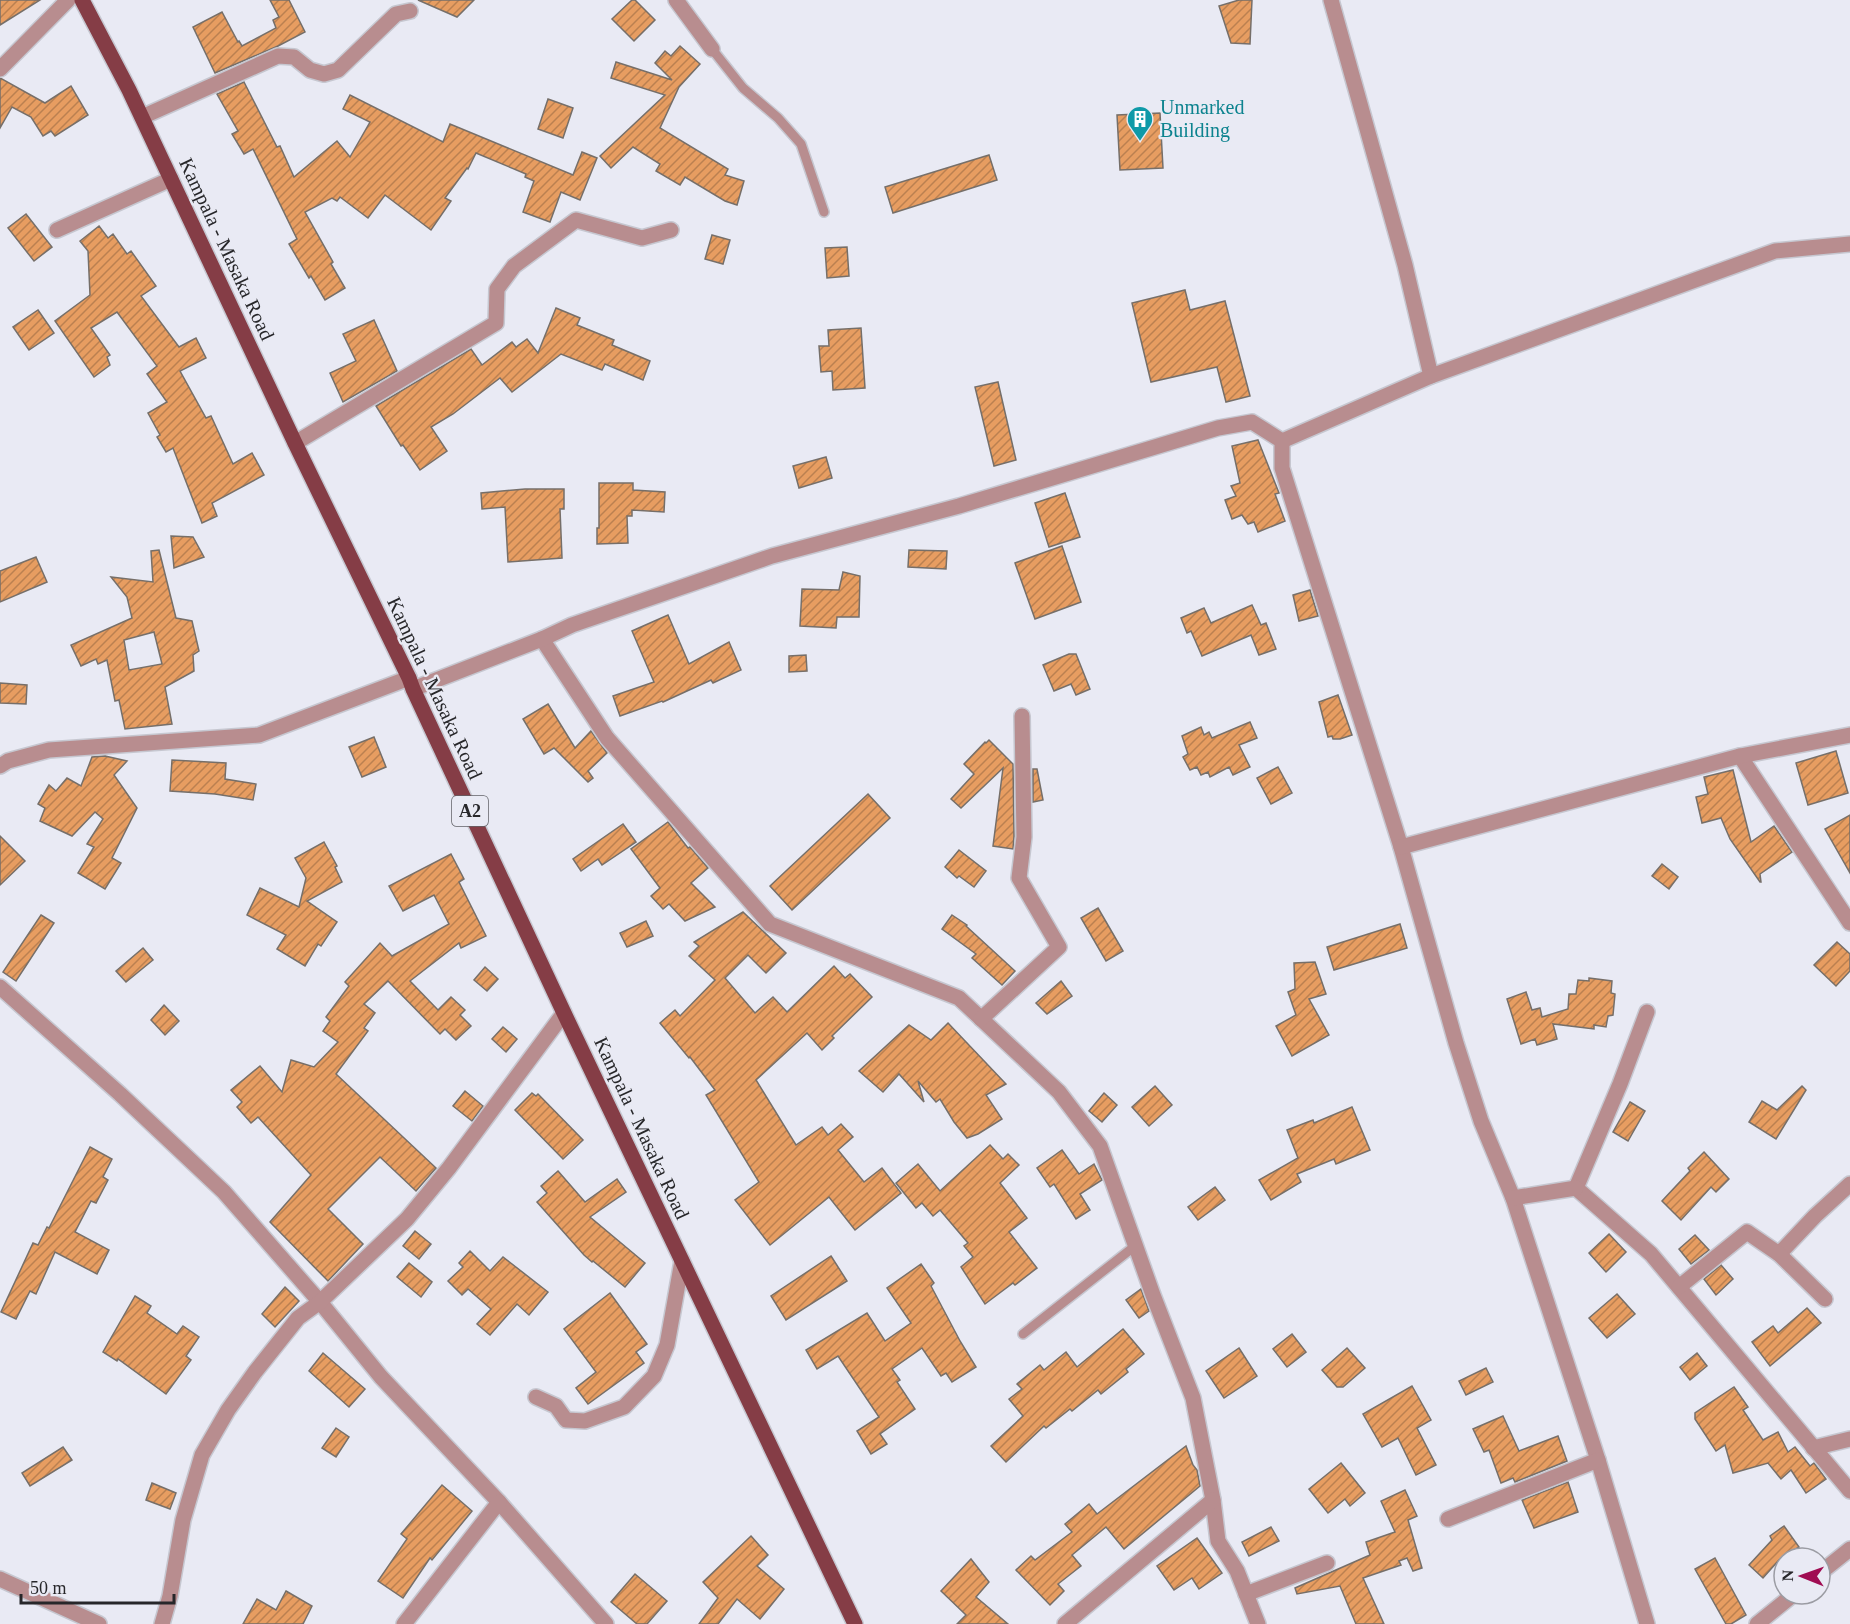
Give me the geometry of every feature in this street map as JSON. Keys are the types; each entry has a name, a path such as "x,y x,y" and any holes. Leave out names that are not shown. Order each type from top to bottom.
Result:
{"main road":[{"name":"Kampala - Masaka Road","path":"82,0 142,117 855,1624"}],"street":[{"path":"0,69 68,0"},
{"path":"676,0 712,50"},
{"path":"1336,2 1405,265 1431,376"},
{"path":"142,117 278,56 294,57 310,70 324,75 338,70 396,14 410,11"},
{"path":"57,230 171,179"},
{"path":"295,443 496,323 497,289 514,266 576,220 642,238 671,231"},
{"path":"1282,441 1431,376 1775,251 1850,244"},
{"path":"0,766 8,761 49,750 259,735 542,639 572,625 772,556 959,506 1218,428 1252,422 1282,441"},
{"path":"1282,441 1282,468 1401,848 1459,1054 1481,1121 1513,1197 1598,1460 1647,1624"},
{"path":"542,639 607,738 770,924 959,998 1059,1092 1100,1146 1193,1398 1213,1500 1218,1541 1237,1571 1258,1624"},
{"path":"981,1019 1059,947 1019,878 1024,837 1022,716"},
{"path":"1401,848 1740,756 1850,735"},
{"path":"1740,756 1850,923"},
{"path":"0,987 120,1094 224,1192 320,1302 381,1377 499,1502 606,1624"},
{"path":"162,1624 170,1596 183,1520 202,1455 228,1410 298,1318 320,1302 407,1219 449,1168 564,1012"},
{"path":"1576,1188 1620,1084 1647,1012"},
{"path":"1779,1254 1850,1184"},
{"path":"1513,1197 1576,1188 1651,1254 1850,1491"},
{"path":"1679,1287 1747,1232 1779,1254 1825,1299"},
{"path":"536,1397 556,1406 566,1420 585,1421 624,1407 654,1376 667,1345 682,1261"},
{"path":"1813,1448 1850,1439"},
{"path":"1448,1519 1598,1460"},
{"path":"1065,1624 1213,1500"},
{"path":"404,1624 499,1502"},
{"path":"1832,1563 1850,1549"},
{"path":"1246,1594 1327,1563"},
{"path":"0,1579 99,1624"},
{"path":"1757,1624 1779,1606"}],"lane":[{"path":"712,50 743,88 778,118 801,144 824,212"},
{"path":"1023,1334 1135,1246"}],"building":[{"path":"0,0 40,0 0,25"},
{"path":"270,0 289,0 305,32 215,73 193,27 222,12 242,46 276,28 273,20 279,17"},
{"path":"418,0 474,0 457,17"},
{"path":"632,0 635,0 655,20 634,41 612,19"},
{"path":"1239,0 1252,0 1250,44 1231,43 1219,6"},
{"path":"680,46 700,64 679,87 660,128 728,169 725,175 744,181 737,205 725,201 685,177 680,185 656,171 660,164 633,147 611,168 600,156 665,95 611,78 616,62 672,80 655,63 665,51 671,56"},
{"path":"0,78 45,103 71,86 88,115 55,136 51,131 43,136 31,117 12,107 0,128"},
{"path":"244,82 277,147 280,146 294,177 337,141 350,157 370,122 343,109 350,95 443,142 450,124 573,175 582,152 597,158 580,200 561,192 550,222 523,212 534,181 525,177 526,174 476,153 468,169 445,198 451,201 431,230 385,195 368,218 340,197 337,201 332,198 305,212 345,288 325,300 289,244 297,239 253,149 244,154 232,134 238,131 217,94"},
{"path":"548,99 573,108 563,138 538,129"},
{"name":"Unmarked Building","path":"1160,113 1163,168 1120,170 1117,115"},
{"path":"989,155 997,180 893,213 885,187"},
{"path":"26,214 52,247 34,261 8,228"},
{"path":"99,226 108,238 113,234 127,254 131,251 156,286 141,296 179,347 196,338 206,358 180,371 206,418 211,416 233,464 252,453 264,475 212,503 217,516 202,523 173,448 166,452 157,437 160,435 148,413 167,402 147,374 157,366 117,312 91,328 110,355 107,357 110,365 94,377 55,321 90,295 88,251 80,241"},
{"path":"712,235 730,240 723,264 705,259"},
{"path":"847,247 849,276 827,278 825,248"},
{"path":"1185,290 1190,310 1225,301 1250,396 1226,402 1217,367 1151,382 1132,303"},
{"path":"556,308 580,318 577,325 614,340 612,345 650,361 643,380 605,364 602,370 561,354 512,392 500,378 453,414 431,427 447,451 420,470 403,445 401,446 376,406 471,349 482,365 512,342 516,347 527,339 538,353"},
{"path":"38,310 54,333 29,350 13,327"},
{"path":"374,320 397,371 343,402 330,373 356,361 343,334"},
{"path":"861,328 865,388 833,390 832,371 821,372 819,346 829,346 828,330"},
{"path":"998,382 1016,460 994,466 975,387"},
{"path":"1258,440 1279,493 1275,494 1285,521 1258,532 1254,522 1248,524 1242,515 1232,519 1225,500 1236,496 1231,486 1240,483 1232,446"},
{"path":"826,457 832,478 799,488 793,466"},
{"path":"599,483 633,483 633,490 665,492 664,512 632,510 632,516 627,516 628,543 597,544"},
{"path":"525,489 564,489 564,509 560,509 562,558 508,562 505,507 482,509 481,493"},
{"path":"1065,493 1080,537 1049,547 1035,503"},
{"path":"171,536 193,537 204,557 174,568"},
{"path":"1062,546 1081,602 1035,619 1015,563"},
{"path":"159,550 176,618 192,621 199,651 193,655 194,671 165,687 172,724 125,729 119,700 115,701 107,660 98,664 96,659 81,666 71,645 132,618 127,597 111,577 153,582 151,551","holes":["154,632 162,664 129,670 124,640"]},
{"path":"909,550 947,551 946,569 908,567"},
{"path":"36,557 47,582 0,602 0,571"},
{"path":"843,572 860,576 859,617 837,617 836,628 800,626 802,589 839,590"},
{"path":"1310,590 1318,616 1299,621 1293,595"},
{"path":"1252,605 1261,625 1266,623 1276,649 1259,655 1251,635 1202,656 1191,631 1187,633 1181,618 1204,608 1211,623"},
{"path":"668,615 689,664 729,642 741,670 713,683 711,680 663,702 620,716 613,696 654,682 632,631"},
{"path":"1069,654 1076,654 1090,689 1076,695 1071,684 1054,691 1043,665"},
{"path":"806,655 807,671 789,672 789,656"},
{"path":"0,683 27,685 26,704 0,703"},
{"path":"1338,695 1352,735 1333,739 1332,736 1328,737 1319,702"},
{"path":"548,704 575,748 591,731 607,753 588,771 593,778 588,782 554,748 544,754 523,719"},
{"path":"1250,722 1257,738 1239,745 1250,767 1233,775 1229,767 1210,777 1208,772 1201,775 1197,767 1190,770 1183,757 1188,754 1182,736 1201,727 1204,735 1209,732 1212,738"},
{"path":"374,737 386,767 362,777 349,747"},
{"path":"989,740 1013,764 1013,849 993,846 1003,768 961,808 951,799 974,774 964,764"},
{"path":"1836,751 1848,793 1808,805 1796,763"},
{"path":"105,756 127,761 114,775 137,808 112,858 121,863 105,889 78,873 94,847 87,844 103,819 95,812 72,836 40,821 45,808 38,804 49,785 56,791 67,778 81,786 92,757"},
{"path":"172,760 226,763 225,779 256,784 253,800 215,794 170,791"},
{"path":"1278,767 1292,793 1271,804 1257,778"},
{"path":"1033,769 1037,769 1043,800 1033,802"},
{"path":"1733,770 1751,842 1774,826 1792,852 1760,874 1761,882 1730,839 1721,818 1702,823 1696,797 1708,794 1704,777"},
{"path":"868,794 890,818 792,910 770,886"},
{"path":"1850,815 1850,873 1825,829"},
{"path":"668,822 688,848 690,847 708,868 691,883 715,907 685,921 669,904 663,909 651,896 660,888 631,849"},
{"path":"623,824 636,842 602,865 598,859 581,871 573,859"},
{"path":"0,836 25,861 0,885"},
{"path":"324,842 337,866 335,867 342,882 307,901 337,922 321,946 318,944 305,966 277,949 286,935 247,915 260,888 299,907 306,878 295,858"},
{"path":"959,850 986,871 974,887 959,876 957,878 945,867"},
{"path":"451,854 464,879 459,882 486,936 461,948 459,943 410,981 438,1010 451,997 465,1010 460,1015 471,1026 456,1040 445,1029 440,1034 388,981 364,1004 375,1013 364,1028 368,1031 336,1074 436,1168 416,1191 380,1157 328,1209 363,1244 328,1281 270,1222 311,1175 258,1117 251,1123 237,1107 242,1102 231,1090 260,1066 282,1092 291,1060 314,1067 338,1042 323,1031 330,1021 326,1017 349,986 345,982 380,943 392,956 449,924 434,895 403,911 389,886"},
{"path":"1662,864 1678,877 1669,889 1652,876"},
{"path":"1098,908 1123,951 1106,961 1081,918"},
{"path":"743,912 786,953 766,973 748,955 725,978 755,1013 773,997 787,1012 834,966 845,978 850,974 872,997 832,1036 834,1038 822,1050 807,1033 756,1080 796,1145 822,1127 828,1135 841,1124 853,1137 838,1150 864,1182 882,1168 901,1193 855,1230 829,1197 770,1245 735,1200 759,1182 706,1095 715,1090 660,1023 675,1010 680,1016 715,980 689,956 699,946 694,942"},
{"path":"41,915 54,923 16,981 3,972"},
{"path":"952,915 967,925 1015,971 1002,985 972,958 976,954 942,929"},
{"path":"646,921 653,936 627,947 620,933"},
{"path":"1400,924 1407,948 1334,970 1327,947"},
{"path":"1837,942 1850,954 1850,971 1836,986 1814,965"},
{"path":"143,948 153,960 126,982 116,971"},
{"path":"1315,962 1326,994 1309,999 1329,1035 1292,1056 1276,1026 1296,1015 1288,992 1295,989 1294,963"},
{"path":"485,967 498,979 487,991 474,980"},
{"path":"1589,978 1612,981 1611,993 1615,994 1613,1015 1608,1016 1606,1027 1594,1025 1594,1029 1553,1024 1557,1039 1537,1045 1535,1039 1521,1044 1507,999 1526,992 1532,1010 1540,1008 1542,1017 1568,1009 1569,994 1576,994 1578,980 1589,981"},
{"path":"1061,981 1072,996 1047,1014 1036,1003"},
{"path":"164,1005 179,1021 165,1035 151,1020"},
{"path":"948,1023 1006,1084 986,1095 1002,1119 967,1138 940,1099 936,1102 918,1081 924,1102 899,1074 883,1092 859,1071 909,1025 931,1040"},
{"path":"503,1027 517,1039 506,1052 492,1039"},
{"path":"1155,1086 1172,1105 1149,1126 1132,1107"},
{"path":"1802,1086 1806,1090 1776,1139 1749,1122 1762,1101 1777,1110"},
{"path":"465,1091 483,1106 472,1121 453,1106"},
{"path":"532,1093 536,1096 538,1094 583,1140 563,1159 515,1110"},
{"path":"1104,1093 1117,1105 1102,1122 1089,1111"},
{"path":"1630,1102 1645,1111 1628,1141 1613,1132"},
{"path":"1352,1107 1370,1150 1336,1164 1334,1159 1297,1174 1301,1182 1271,1200 1259,1180 1298,1158 1287,1130 1313,1120 1314,1123"},
{"path":"990,1145 1003,1159 1008,1154 1019,1165 1000,1183 1027,1218 1009,1232 1037,1268 985,1304 961,1267 973,1257 964,1246 968,1243 940,1210 933,1216 922,1203 916,1208 896,1183 918,1164 940,1191"},
{"path":"90,1147 112,1159 103,1177 108,1180 96,1203 91,1201 75,1232 109,1250 97,1274 55,1252 36,1294 30,1291 16,1319 1,1312 33,1243 38,1245 47,1227 49,1228"},
{"path":"1062,1150 1079,1174 1094,1164 1102,1180 1080,1194 1090,1210 1076,1219 1054,1184 1050,1187 1037,1168"},
{"path":"1704,1152 1729,1179 1716,1192 1711,1187 1681,1220 1662,1201"},
{"path":"558,1171 585,1202 617,1179 626,1192 590,1217 645,1263 625,1287 584,1255 537,1202 547,1193 541,1186"},
{"path":"1215,1187 1225,1200 1198,1220 1188,1207"},
{"path":"415,1231 431,1244 419,1259 403,1246"},
{"path":"1609,1234 1626,1252 1606,1272 1589,1253"},
{"path":"1695,1235 1709,1250 1691,1264 1679,1249"},
{"path":"470,1251 490,1271 503,1257 548,1292 529,1315 517,1304 490,1335 477,1324 491,1309 468,1289 462,1295 448,1281 463,1267 459,1263"},
{"path":"831,1256 847,1281 786,1320 771,1296"},
{"path":"409,1263 432,1282 421,1297 397,1277"},
{"path":"921,1264 934,1283 931,1286 976,1367 952,1382 946,1373 941,1376 922,1348 892,1369 900,1380 897,1382 915,1409 880,1434 887,1444 871,1454 857,1431 879,1417 838,1356 817,1369 806,1350 867,1313 885,1341 911,1323 887,1288"},
{"path":"1721,1265 1733,1279 1716,1295 1704,1279"},
{"path":"285,1287 299,1301 275,1327 262,1314"},
{"path":"1141,1289 1149,1311 1139,1318 1126,1300"},
{"path":"610,1293 647,1344 636,1352 644,1363 588,1404 576,1388 596,1372 564,1329"},
{"path":"1617,1294 1635,1314 1607,1338 1589,1318"},
{"path":"135,1296 151,1306 147,1313 177,1334 183,1326 199,1337 186,1356 191,1360 166,1394 118,1359 117,1361 103,1352"},
{"path":"1807,1308 1821,1323 1770,1366 1752,1342 1773,1326 1778,1333"},
{"path":"1123,1329 1144,1354 1126,1369 1128,1372 1101,1394 1098,1390 1072,1411 1070,1409 1046,1428 1044,1426 1006,1462 991,1446 1023,1416 1009,1399 1022,1389 1017,1384 1040,1365 1044,1370 1066,1352 1077,1367"},
{"path":"1292,1334 1306,1352 1287,1367 1273,1349"},
{"path":"1239,1348 1257,1376 1224,1398 1206,1371"},
{"path":"1347,1348 1365,1368 1343,1387 1337,1387 1322,1370"},
{"path":"323,1353 365,1389 349,1407 309,1371"},
{"path":"1697,1353 1707,1366 1690,1380 1680,1367"},
{"path":"1486,1368 1493,1382 1466,1395 1459,1381"},
{"path":"1412,1386 1431,1420 1417,1428 1436,1465 1416,1475 1398,1438 1382,1447 1363,1414"},
{"path":"1734,1387 1748,1407 1743,1410 1763,1440 1778,1432 1788,1452 1795,1447 1810,1466 1814,1463 1826,1479 1806,1493 1791,1470 1781,1479 1768,1463 1733,1473 1725,1445 1716,1451 1695,1419 1695,1413"},
{"path":"1503,1416 1519,1451 1558,1436 1567,1461 1515,1482 1513,1478 1501,1483 1489,1450 1484,1452 1473,1429"},
{"path":"336,1428 349,1437 336,1457 322,1448"},
{"path":"1186,1446 1197,1470 1200,1486 1124,1549 1106,1527 1072,1555 1081,1566 1058,1584 1064,1591 1050,1605 1016,1570 1031,1556 1035,1560 1072,1532 1065,1524 1089,1504 1097,1514"},
{"path":"63,1447 72,1460 30,1486 22,1473"},
{"path":"1341,1463 1365,1493 1350,1506 1345,1499 1328,1513 1309,1489"},
{"path":"1568,1482 1578,1512 1534,1528 1522,1500"},
{"path":"152,1483 176,1493 170,1509 146,1500"},
{"path":"442,1485 472,1511 432,1560 430,1558 403,1598 378,1581 407,1539 401,1534"},
{"path":"1405,1490 1417,1516 1408,1520 1422,1568 1413,1571 1407,1558 1399,1561 1401,1565 1363,1578 1384,1624 1356,1624 1340,1586 1297,1594 1295,1588 1370,1555 1366,1542 1395,1532 1381,1501"},
{"path":"1784,1526 1798,1546 1772,1546 1772,1568 1763,1578 1749,1565 1772,1540 1770,1536"},
{"path":"1271,1527 1279,1541 1249,1556 1242,1542"},
{"path":"751,1536 768,1555 757,1566 784,1589 760,1619 737,1599 718,1624 699,1624 718,1598 703,1582"},
{"path":"1197,1538 1222,1573 1199,1589 1192,1578 1174,1590 1157,1566"},
{"path":"1715,1558 1746,1615 1731,1624 1726,1624 1695,1569"},
{"path":"971,1559 989,1582 976,1597 1008,1624 957,1624 966,1615 941,1591"},
{"path":"635,1574 667,1601 647,1624 637,1624 611,1602"},
{"path":"286,1591 312,1606 303,1624 243,1624 257,1599 276,1610"}],"place":[{"name":"Unmarked Building","path":"1140,142"}]}
